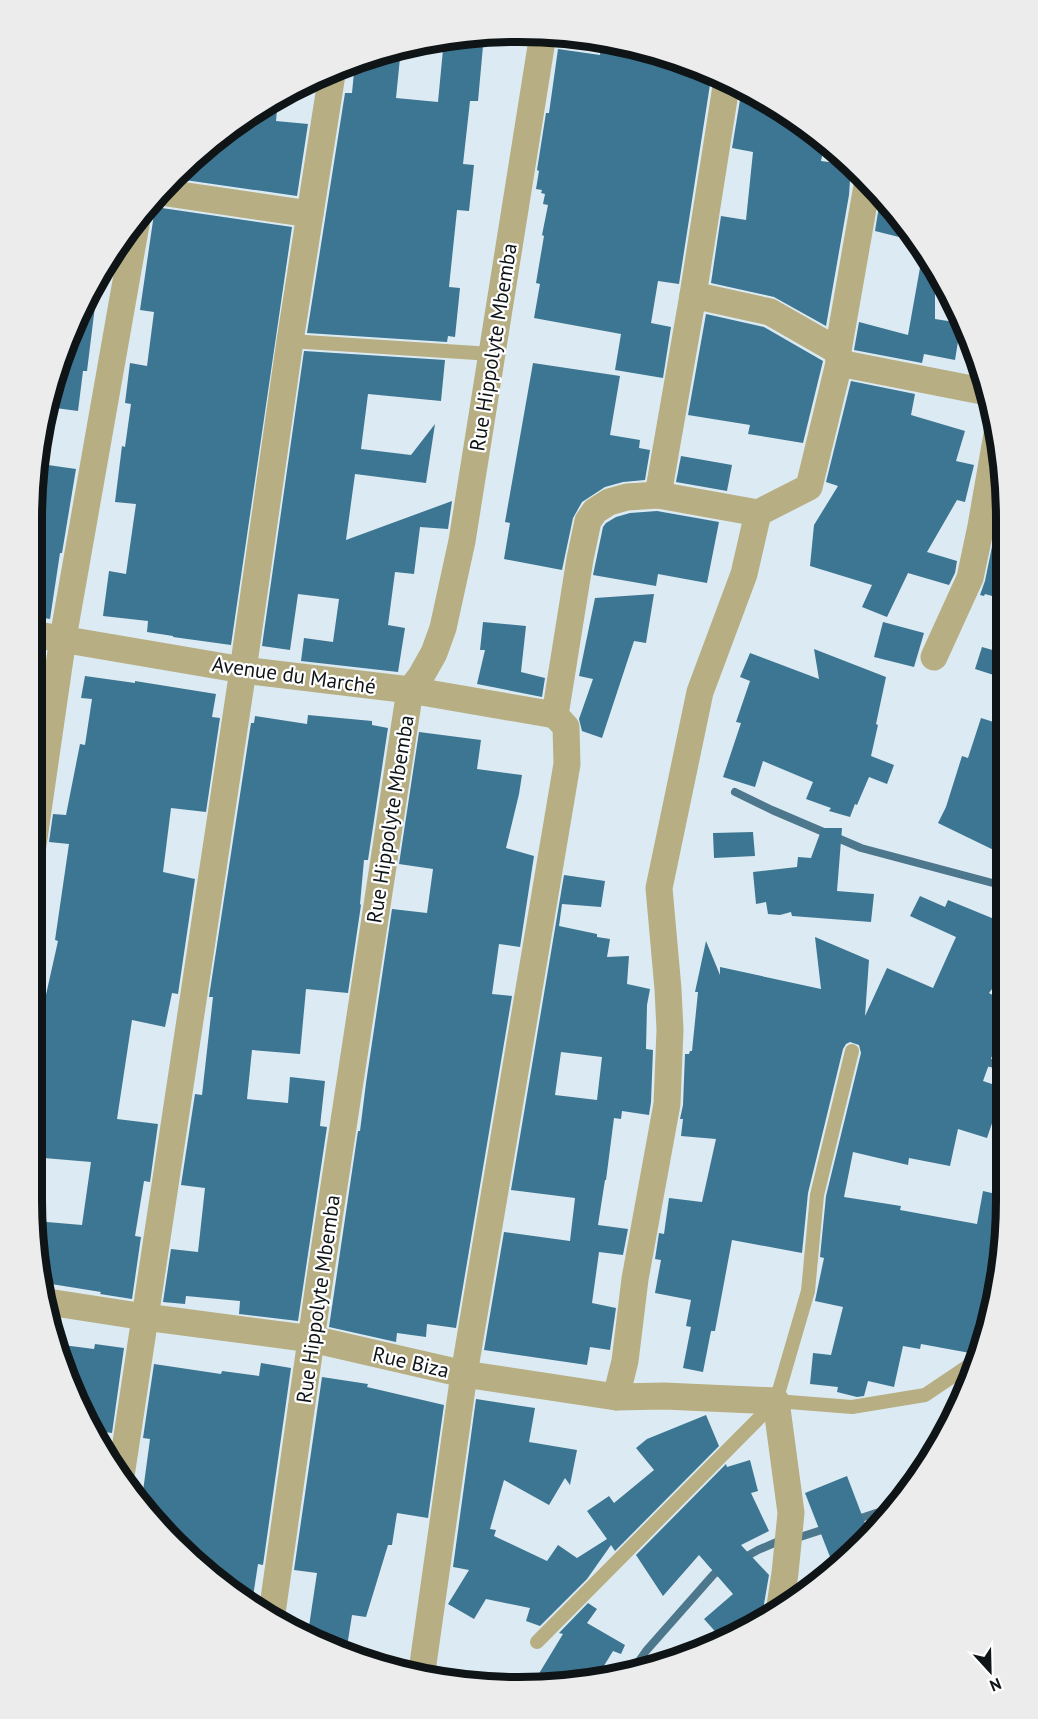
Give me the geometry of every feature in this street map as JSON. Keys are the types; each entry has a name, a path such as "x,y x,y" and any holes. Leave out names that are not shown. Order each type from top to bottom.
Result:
{"street":[{"name":"Rue Hippolyte Mbemba","path":"273,1608 319,1284 410,690 434,653 443,628 462,541 542,43"},
{"path":"123,1466 243,670 290,341 331,80"},
{"path":"658,495 726,89"},
{"path":"423,1667 464,1374 567,764 566,727 555,715 588,521 595,511 609,502 658,495 758,513 809,487 838,357 866,192"},
{"path":"170,194 310,214"},
{"path":"42,783 63,638 133,239"},
{"path":"693,295 770,312 838,357 978,390"},
{"path":"934,657 970,578 992,461"},
{"path":"616,1397 625,1361 635,1279 667,1104 670,1030 658,888 700,692 744,574 758,513"},
{"name":"Avenue du Marché","path":"42,635 243,670 410,690 555,715"},
{"name":"Rue Biza","path":"53,1303 312,1339 464,1374 616,1397 664,1396 776,1401"},
{"path":"776,1401 791,1513 781,1599"}],"lane":[{"path":"290,341 492,354"},
{"path":"537,1642 776,1401 808,1291 817,1195 852,1051"},
{"path":"776,1401 852,1407 925,1395 966,1368"}],"building":[{"path":"483,43 478,101 470,101 463,164 474,165 469,211 457,210 449,287 460,288 455,337 448,336 447,342 307,333 345,93 352,93 354,71 400,57 396,98 438,102 443,48"},
{"path":"558,49 600,55 600,49 642,58 710,82 679,284 658,281 651,323 671,327 663,378 615,370 621,334 534,318 540,284 536,283 548,205 543,204 545,194 541,193 542,190 536,189 539,171 537,170 546,113 549,113"},
{"path":"741,97 784,122 823,152 821,161 837,163 850,176 826,326 774,297 711,283 721,216 746,220 753,152 732,148"},
{"path":"277,108 276,121 308,124 297,196 184,180 204,160 254,122"},
{"path":"879,206 904,238 875,231"},
{"path":"157,207 292,227 231,645 147,632 148,621 103,616 109,571 126,574 136,504 115,502 122,446 125,447 131,404 125,403 130,363 147,366 154,312 140,310 154,211"},
{"path":"921,262 935,286 935,319 953,322 959,334 955,360 924,354 922,363 854,350 859,322 908,335"},
{"path":"96,299 87,371 83,371 78,411 55,408 78,336"},
{"path":"706,314 764,327 823,361 803,443 748,434 750,425 688,415"},
{"path":"304,351 445,360 441,401 368,394 361,449 411,455 435,424 426,483 355,474 346,540 452,501 448,529 420,527 414,574 395,572 388,625 405,628 398,672 301,661 304,638 333,642 339,599 298,594 290,650 262,646"},
{"path":"533,363 620,376 610,435 640,440 639,448 650,450 645,480 623,482 605,487 582,502 573,518 562,570 504,559 510,523 505,522"},
{"path":"851,381 915,394 911,415 965,431 956,461 974,465 965,502 957,500 927,552 957,561 955,573 949,585 908,573 887,617 862,607 872,585 810,566 814,525 838,486 826,482"},
{"path":"681,456 732,465 727,491 676,482"},
{"path":"45,465 76,469 50,619 42,618 42,519"},
{"path":"657,511 719,522 707,583 658,574 656,586 593,575 603,527 606,523 630,513"},
{"path":"996,527 996,597 980,595"},
{"path":"654,594 646,643 634,641 602,738 582,731 579,719 593,679 579,676 595,598"},
{"path":"483,622 526,626 521,672 545,678 542,697 477,684 485,650 480,650"},
{"path":"883,622 924,633 914,667 874,657"},
{"path":"982,647 996,651 996,676 975,669"},
{"path":"814,649 886,677 871,756 894,765 887,784 869,777 850,817 829,811 831,808 806,799 813,782 763,761 755,787 723,777 741,723 736,722 750,681 740,677 750,653 819,679"},
{"path":"85,676 135,683 135,681 216,694 212,717 220,718 206,812 171,808 163,872 195,879 178,994 172,993 165,1027 132,1020 117,1119 158,1124 150,1182 144,1181 135,1236 141,1237 132,1299 50,1284 43,1231 43,1222 82,1225 91,1162 42,1158 42,1013 58,941 55,940 69,844 49,842 53,814 66,815 80,744 85,745 92,699 81,698"},
{"path":"308,715 372,721 372,725 388,728 368,860 364,860 361,905 348,993 306,989 300,1054 252,1050 247,1099 288,1103 290,1077 325,1081 320,1126 327,1127 298,1321 239,1314 240,1301 186,1296 185,1304 163,1302 171,1249 198,1252 205,1188 181,1185 195,1094 202,1095 213,997 209,997 251,723 254,723 255,716 307,724"},
{"path":"981,718 996,723 996,851 938,823 946,807 962,756 968,758"},
{"path":"419,732 481,740 477,769 522,775 506,848 534,856 520,947 499,944 492,994 512,996 456,1328 427,1324 426,1337 397,1333 396,1342 329,1327 392,909 427,913 433,869 399,864"},
{"path":"822,828 842,828 837,891 874,894 871,922 792,916 791,912 780,915 768,914 766,902 756,904 753,872 797,867 798,857 811,858"},
{"path":"753,832 755,856 714,858 713,833"},
{"path":"564,875 605,881 601,907 562,904 559,926 610,939 607,957 629,956 627,984 650,989 647,1005 646,1049 653,1050 649,1115 622,1111 621,1119 614,1118 598,1225 628,1229 623,1255 599,1252 592,1303 616,1308 610,1350 590,1347 587,1365 484,1350 504,1232 570,1241 575,1198 511,1190","holes":["561,1052 602,1057 597,1100 555,1095"]},
{"path":"920,896 945,907 948,900 996,920 996,984 989,993 996,997 996,1045 983,1081 996,1085 996,1112 987,1138 958,1129 950,1166 909,1158 908,1165 853,1152 844,1197 901,1206 900,1210 977,1224 983,1191 996,1194 995,1231 987,1293 970,1353 921,1344 920,1349 903,1346 894,1387 868,1381 864,1396 857,1397 837,1392 838,1387 810,1384 813,1353 831,1355 843,1307 815,1301 824,1258 820,1257 826,1196 861,1053 859,1045 850,1042 843,1049 808,1193 802,1253 732,1240 715,1331 711,1331 703,1372 683,1368 691,1327 686,1326 691,1300 655,1293 661,1260 655,1259 659,1233 664,1234 669,1198 702,1202 716,1139 681,1136 683,1119 680,1119 683,1105 685,1054 692,1051 698,992 695,992 706,941 720,975 720,967 821,989 815,937 869,960 865,1016 887,968 933,988 956,937 910,916"},
{"path":"95,1344 124,1348 112,1433 103,1432 91,1411 65,1345 94,1349"},
{"path":"261,1363 291,1368 263,1565 258,1564 253,1596 204,1559 160,1515 143,1492 150,1439 143,1438 154,1364 221,1374 222,1371 259,1376"},
{"path":"322,1377 368,1384 367,1387 444,1405 428,1518 397,1513 392,1545 388,1545 366,1617 352,1615 347,1645 309,1628 317,1573 294,1570"},
{"path":"476,1399 535,1408 529,1442 577,1450 570,1485 565,1478 549,1505 504,1480 490,1529 496,1530 494,1536 547,1561 558,1545 577,1558 607,1539 587,1511 609,1496 614,1503 654,1470 636,1448 647,1439 706,1415 719,1446 615,1551 611,1545 587,1579 540,1626 526,1621 530,1608 486,1599 474,1619 448,1604 469,1570 453,1567"},
{"path":"750,1460 758,1491 751,1493 769,1531 741,1545 769,1575 765,1609 717,1634 704,1619 733,1594 699,1555 663,1596 636,1555 726,1464 727,1467"},
{"path":"847,1476 866,1527 832,1561 805,1493"},
{"path":"588,1603 597,1609 587,1623 625,1645 621,1654 613,1651 602,1670 537,1676 563,1634 559,1633"}],"waterway":[{"path":"735,792 861,848 996,884"},
{"path":"981,1061 996,1064"},
{"path":"852,1521 881,1511"},
{"path":"800,1537 828,1528"},
{"path":"740,1560 779,1541"},
{"path":"638,1662 714,1574 723,1569"}]}
